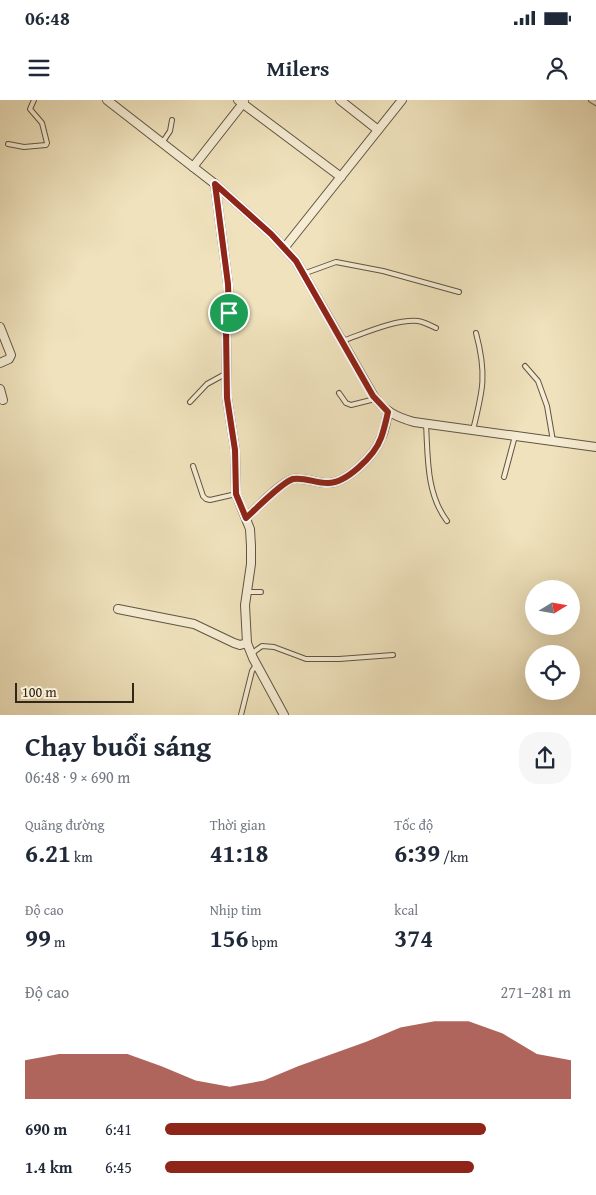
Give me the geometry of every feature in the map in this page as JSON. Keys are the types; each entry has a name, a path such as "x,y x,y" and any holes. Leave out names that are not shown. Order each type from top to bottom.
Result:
{"street":[{"path":"107,100 215,184 285,248 303,274 375,399 388,412 400,418 426,424 596,447"},
{"path":"340,100 378,130"},
{"path":"285,248 402,100"},
{"path":"193,167 242,101 341,176"},
{"path":"215,184 228,284 229,313 226,329 227,398 235,450 236,494 250,529 252,555 244,613 247,643 256,664 284,715"},
{"path":"0,327 11,355 9,359 0,363"},
{"path":"0,389 3,400"},
{"path":"246,518 286,482 300,479 328,483 345,479 377,447 388,412"},
{"path":"118,609 194,624 234,643 240,645 247,643"}],"lane":[{"path":"8,144 24,147 46,145 42,123 30,109 34,100"},
{"path":"592,100 596,103"},
{"path":"162,142 170,131 172,120"},
{"path":"303,274 336,262 383,270 459,292"},
{"path":"342,341 390,325 410,321 419,321 436,328"},
{"path":"473,430 482,395 484,374 482,354 476,333"},
{"path":"525,366 538,381 547,406 553,441"},
{"path":"190,402 207,384 227,374"},
{"path":"338,393 346,403 351,405 375,399"},
{"path":"426,424 431,485 438,510 447,521"},
{"path":"504,477 515,436"},
{"path":"194,466 203,496 206,499 210,500 236,494"},
{"path":"247,592 261,592"},
{"path":"251,654 262,646 274,647 306,659 339,659 393,655"},
{"path":"241,715 252,671 256,664"}],"route":[{"path":"215,184 271,234 296,261 373,396 388,412 377,447 345,479 328,483 293,479 286,482 246,518 236,494 235,450 227,398 226,329 229,313 226,259 215,184"}]}
